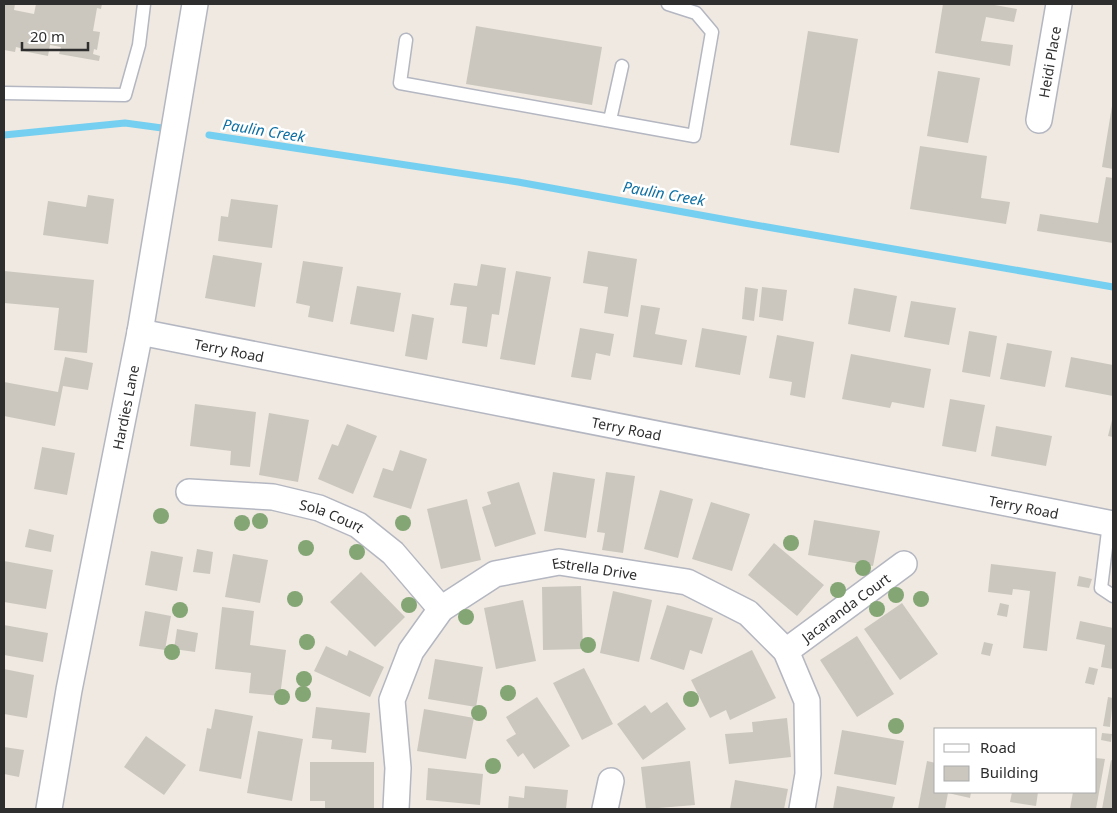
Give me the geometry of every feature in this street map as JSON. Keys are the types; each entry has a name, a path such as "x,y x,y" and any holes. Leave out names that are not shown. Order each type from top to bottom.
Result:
{"street":[{"name":"Hardies Lane","path":"49,809 69,690 140,332 195,4"},
{"name":"Heidi Place","path":"1039,120 1059,4"},
{"name":"Terry Road","path":"140,332 1111,524"},
{"name":"Sola Court","path":"189,492 273,497 319,508 358,525 393,553 441,609"},
{"name":"Estrella Drive","path":"396,809 398,768 392,700 411,651 441,609 495,574 559,562 687,582 748,613 786,651 807,701 808,774 802,809"},
{"name":"Jacaranda Court","path":"786,651 904,564"},
{"path":"605,809 611,781"}],"lane":[{"path":"4,93 125,95 139,45 144,4"},
{"path":"406,40 400,83 694,136 712,32 696,13 668,4"},
{"path":"610,120 622,66"},
{"path":"1111,524 1101,588 1113,596"}],"building":[{"path":"4,4 15,4 14,10 34,14 36,4 102,4 101,9 97,8 93,31 100,32 97,50 94,49 93,54 100,56 99,61 59,54 61,47 50,45 48,56 23,51 24,49 16,47 15,52 4,50"},
{"path":"943,4 989,4 1017,9 1014,22 986,17 981,41 1013,45 1010,66 935,53"},
{"path":"476,26 602,47 592,105 466,84"},
{"path":"808,31 858,39 839,153 790,145"},
{"path":"938,71 980,78 968,143 927,136"},
{"path":"1113,106 1113,169 1102,167"},
{"path":"920,146 987,156 981,198 1010,202 1006,224 910,209"},
{"path":"1106,177 1113,178 1113,243 1037,231 1040,214 1098,223"},
{"path":"88,195 114,199 108,244 43,235 48,201 86,207"},
{"path":"231,199 278,205 272,248 218,241 221,216 228,217"},
{"path":"588,251 637,259 628,317 604,313 608,287 583,283"},
{"path":"213,255 262,263 255,307 205,298"},
{"path":"303,261 343,267 333,322 308,317 310,306 296,303"},
{"path":"481,264 506,268 499,315 492,314 487,347 462,343 467,307 450,305 454,283 477,286"},
{"path":"4,271 94,280 87,353 54,350 59,308 4,303"},
{"path":"516,271 551,277 535,365 500,359"},
{"path":"357,286 401,293 394,332 350,324"},
{"path":"745,287 758,289 754,321 742,319"},
{"path":"762,287 787,290 783,321 759,317"},
{"path":"854,288 897,296 890,332 848,324"},
{"path":"911,301 956,308 949,345 904,337"},
{"path":"641,305 660,308 655,334 687,340 682,365 633,357"},
{"path":"412,314 434,318 427,360 405,356"},
{"path":"580,328 614,334 610,356 596,353 591,380 571,377"},
{"path":"702,328 747,336 740,375 695,367"},
{"path":"969,331 997,336 990,377 962,372"},
{"path":"777,335 814,342 805,398 790,395 792,382 769,378"},
{"path":"1007,343 1052,351 1045,387 1000,379"},
{"path":"851,354 931,369 924,408 892,402 890,408 842,399"},
{"path":"65,357 93,363 88,390 63,386 55,426 4,416 4,382 58,392"},
{"path":"1071,357 1113,365 1113,396 1065,387"},
{"path":"950,399 985,405 976,452 942,446"},
{"path":"195,404 256,412 250,467 230,465 231,451 190,446"},
{"path":"269,413 309,420 298,482 259,475"},
{"path":"1113,416 1113,437 1108,436"},
{"path":"347,424 377,436 353,494 318,479 332,444 338,446"},
{"path":"996,426 1052,436 1046,466 991,456"},
{"path":"42,447 75,453 67,495 34,489"},
{"path":"400,450 427,459 411,509 373,497 383,468 393,471"},
{"path":"553,472 595,479 586,538 544,531"},
{"path":"606,472 635,476 623,553 602,550 605,533 597,532"},
{"path":"519,482 536,534 495,547 482,507 491,504 487,492"},
{"path":"660,490 693,499 678,558 644,549"},
{"path":"467,499 481,560 441,569 427,509"},
{"path":"711,502 750,514 732,571 692,559"},
{"path":"814,520 880,531 873,566 808,555"},
{"path":"29,529 54,535 51,552 25,547"},
{"path":"774,543 824,585 797,616 748,575"},
{"path":"197,549 213,552 210,574 193,572"},
{"path":"151,551 183,557 177,591 145,585"},
{"path":"233,554 268,560 260,603 225,597"},
{"path":"4,561 53,570 46,609 4,602"},
{"path":"991,564 1056,572 1047,651 1023,648 1030,591 1013,589 1012,595 988,592"},
{"path":"361,572 405,617 375,647 330,602"},
{"path":"1079,576 1092,579 1089,588 1077,586"},
{"path":"581,586 583,649 543,650 542,587"},
{"path":"613,591 652,600 639,662 600,653"},
{"path":"523,600 536,661 496,669 484,608"},
{"path":"902,603 938,654 900,680 864,629"},
{"path":"1000,603 1009,605 1007,617 997,615"},
{"path":"667,605 713,618 702,654 690,650 684,670 650,659"},
{"path":"222,607 254,611 250,645 286,650 280,696 249,693 251,673 215,669"},
{"path":"145,611 171,616 165,650 139,646"},
{"path":"1080,621 1113,628 1113,669 1101,667 1105,645 1076,639"},
{"path":"4,625 48,633 43,662 4,655"},
{"path":"177,629 198,633 195,652 174,649"},
{"path":"857,636 894,694 857,717 820,660"},
{"path":"984,642 993,644 990,656 981,654"},
{"path":"326,646 347,656 349,650 384,667 370,697 314,671"},
{"path":"752,650 776,698 730,720 726,710 710,718 691,680"},
{"path":"435,659 483,667 476,707 428,699"},
{"path":"1089,667 1098,669 1094,685 1085,683"},
{"path":"584,668 613,724 582,740 553,683"},
{"path":"4,669 34,675 27,718 4,714"},
{"path":"537,697 570,746 534,769 523,753 518,757 506,740 516,734 506,717"},
{"path":"1108,697 1113,698 1110,727 1103,726"},
{"path":"667,702 686,729 643,760 617,724 645,705 651,713"},
{"path":"316,707 370,713 366,753 331,749 332,740 312,738"},
{"path":"215,709 253,716 241,779 199,771 207,728 211,729"},
{"path":"424,709 474,718 466,759 417,751"},
{"path":"787,718 791,757 729,764 725,734 753,732 752,722"},
{"path":"842,730 904,741 896,785 834,774"},
{"path":"258,731 303,739 292,801 247,793"},
{"path":"1102,733 1112,734 1111,742 1101,740"},
{"path":"146,736 186,765 164,795 124,767"},
{"path":"4,747 24,750 19,777 4,774"},
{"path":"1097,758 1105,759 1096,809 1070,809 1073,793 1097,793"},
{"path":"1111,760 1113,761 1113,809 1102,809"},
{"path":"690,761 695,805 646,809 641,767"},
{"path":"927,761 934,763 934,793 948,793 945,809 918,809"},
{"path":"310,762 374,762 374,808 325,808 325,801 310,801"},
{"path":"428,768 483,774 480,805 426,800"},
{"path":"735,780 788,789 784,809 730,809"},
{"path":"525,786 568,790 566,809 508,809 509,796 524,798"},
{"path":"837,786 895,797 892,809 833,809"},
{"path":"948,793 971,793 970,798"},
{"path":"1012,793 1038,793 1036,806 1010,802"}],"waterway":[{"name":"Paulin Creek","path":"4,135 125,123 162,128"},
{"name":"Paulin Creek","path":"209,135 518,182 1113,287"}]}
